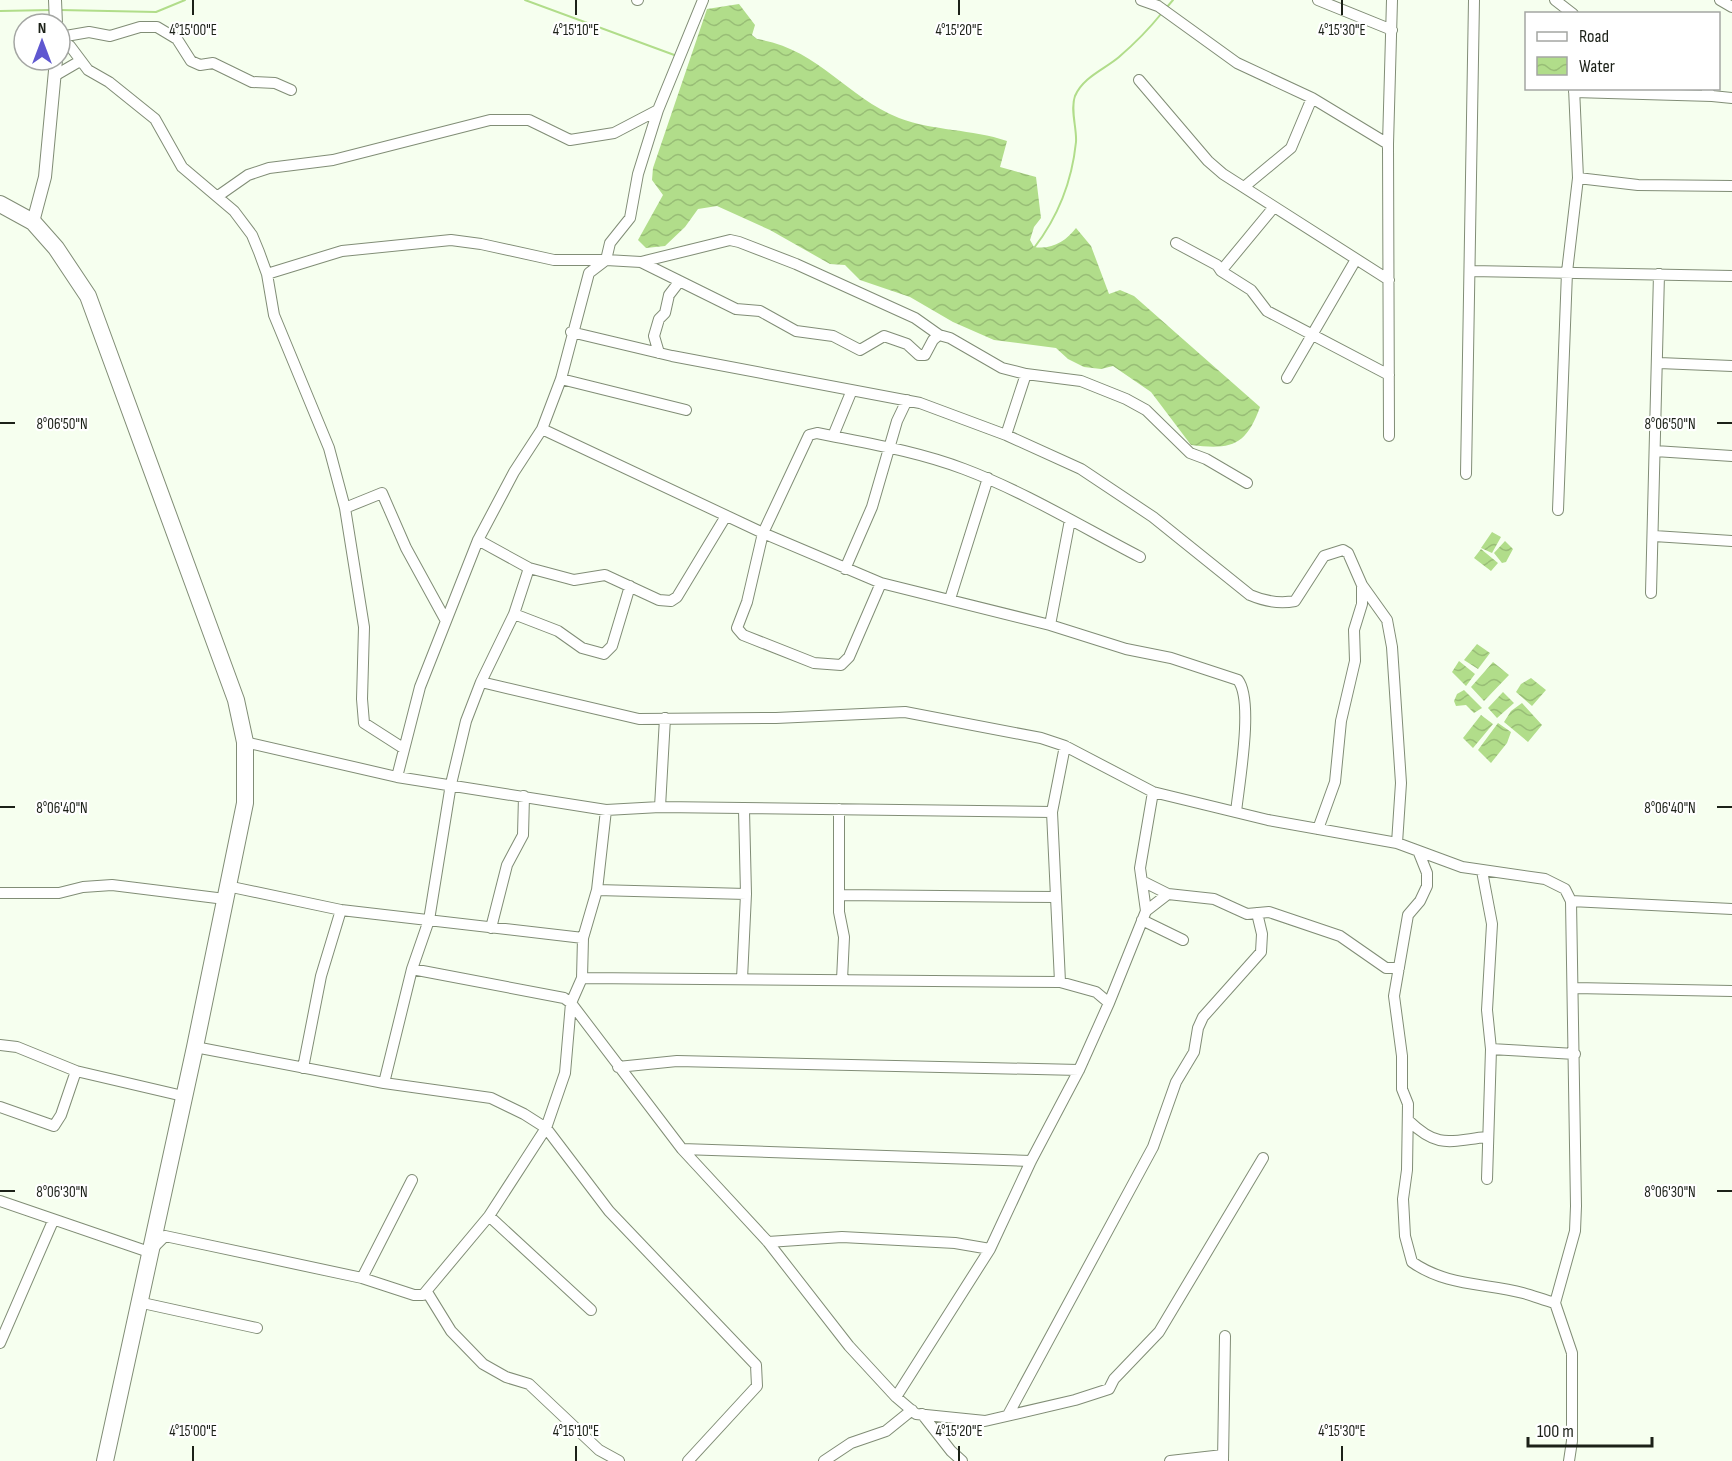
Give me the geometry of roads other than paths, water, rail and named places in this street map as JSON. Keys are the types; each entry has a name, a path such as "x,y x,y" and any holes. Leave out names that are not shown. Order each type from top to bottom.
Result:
{"main road":[{"path":"0,204 33,222 77,276 97,318 236,700 244,742 245,802 195,1047 105,1461"}],"street":[{"path":"397,777 420,687 478,540 514,472 542,429 561,379 571,332 589,273 606,260 610,243 630,218 638,174 658,110 675,62 703,0"},
{"path":"1142,0 1158,6 1236,63 1312,99 1389,144"},
{"path":"1318,0 1392,30"},
{"path":"1389,436 1389,144 1392,0"},
{"path":"1466,474 1474,0"},
{"path":"1555,0 1570,12"},
{"path":"1720,0 1732,7"},
{"path":"72,34 89,32 110,36 140,27 157,27 177,39 191,61 201,65 213,63 252,82 275,83 291,90"},
{"path":"72,49 80,61 155,119 182,167 218,196 252,235 267,274 274,315 329,448 345,508 364,627 362,699 364,723 404,748"},
{"path":"33,222 45,177 56,75 80,61"},
{"path":"1139,80 1208,161 1355,261 1389,280"},
{"path":"1558,510 1560,390 1567,272 1578,178 1574,90 1732,98"},
{"path":"1704,90 1712,96"},
{"path":"1244,187 1291,148 1312,99"},
{"path":"218,196 248,175 269,168 333,160 490,120 529,120 561,137 578,139 614,133 658,110"},
{"path":"1578,178 1638,185 1732,186"},
{"path":"1221,272 1274,207"},
{"path":"267,274 342,251 451,240 554,260 641,262 730,240 796,264 915,318 939,334 1002,368 1026,375 1081,381 1126,399 1146,410 1190,453 1206,459 1247,483"},
{"path":"1176,243 1216,265 1221,272 1251,290 1267,311 1389,375"},
{"path":"1287,378 1355,261"},
{"path":"641,262 736,309 760,311 796,331 833,336 860,350 884,336 907,344 919,355 925,355 939,334"},
{"path":"1470,271 1732,276"},
{"path":"1651,593 1659,363 1659,274"},
{"path":"659,353 654,336 659,319 665,313 669,295 679,282"},
{"path":"571,332 659,353 908,400 1006,435 1081,469 1153,517 1250,595 1260,599 1285,603 1295,601 1324,556 1343,550 1348,553 1362,585 1387,620 1392,647 1401,783 1397,843"},
{"path":"1659,363 1732,366"},
{"path":"1006,435 1026,375"},
{"path":"561,379 686,410"},
{"path":"833,436 852,390"},
{"path":"845,569 872,507 897,421 908,400"},
{"path":"542,429 762,533 881,583 1050,625 1126,649 1171,658 1238,680 1244,688 1246,699 1236,812"},
{"path":"881,583 849,657 840,665 814,663 743,635 737,628 747,603 762,533 809,435 817,433 889,448 988,478 1140,557"},
{"path":"1655,451 1732,456"},
{"path":"950,599 988,478"},
{"path":"345,508 382,493 406,548 446,621"},
{"path":"478,540 529,567 574,580 605,574 659,600 671,601 677,597 726,516"},
{"path":"1050,625 1070,520"},
{"path":"1654,536 1732,542"},
{"path":"384,1083 412,969 429,920 451,784 466,721 481,682 514,614 529,567"},
{"path":"1318,829 1335,782 1341,721 1355,661 1354,630 1362,604 1362,585"},
{"path":"514,614 558,631 582,648 604,654 612,646 630,586"},
{"path":"481,682 639,719 776,718 905,712 1041,738 1065,746 1153,792 1236,812 1397,843 1419,853 1482,871 1545,879 1565,889 1571,901 1574,988 1575,1231 1555,1303 1572,1353 1572,1441 1569,1461"},
{"path":"660,807 665,718"},
{"path":"244,742 397,777 606,810 660,807 744,810 1052,812"},
{"path":"1060,982 1052,812 1065,746"},
{"path":"896,1397 990,1249 1030,1161 1079,1070 1109,1003 1144,916 1144,882 1140,868 1141,850 1153,792"},
{"path":"491,928 507,864 523,835 524,796"},
{"path":"839,809 839,912 844,937 842,980"},
{"path":"606,810 597,890 583,938 582,978 571,1004 564,1073 546,1128 489,1216 428,1286 427,1292 451,1331 483,1364 506,1377 529,1384 598,1449 619,1461"},
{"path":"742,979 746,894 744,810"},
{"path":"1394,996 1408,915 1420,901 1427,886 1427,873 1419,853"},
{"path":"1482,871 1492,924 1487,1010 1491,1049 1486,1137 1487,1179"},
{"path":"1144,882 1168,894 1214,898 1247,914 1269,912 1340,936 1386,968 1399,968"},
{"path":"0,892 58,892 112,885 226,893 341,910 583,938"},
{"path":"597,890 746,894"},
{"path":"1144,916 1168,894"},
{"path":"840,895 1056,897"},
{"path":"1571,901 1732,909"},
{"path":"303,1068 321,976 341,910"},
{"path":"1008,1415 1153,1147 1176,1082 1194,1052 1198,1028 1203,1017 1261,952 1262,934 1257,913"},
{"path":"1144,916 1183,940"},
{"path":"1386,968 1394,996 1402,1056 1402,1089 1408,1104 1409,1121 1403,1199 1405,1236 1412,1262 1440,1277 1461,1284 1522,1293 1555,1303"},
{"path":"412,969 564,999 571,1004 682,1149 768,1242 849,1346 896,1397 917,1412 962,1461"},
{"path":"582,978 1060,982 1096,992 1109,1003"},
{"path":"1574,988 1732,991"},
{"path":"0,1045 17,1047 76,1071 183,1096"},
{"path":"195,1047 384,1083 491,1098 546,1128 609,1211 756,1365 757,1386 688,1461"},
{"path":"1491,1049 1575,1054"},
{"path":"618,1066 677,1061 1079,1070"},
{"path":"0,1107 54,1126 62,1115 76,1071"},
{"path":"1409,1121 1422,1134 1439,1142 1486,1137"},
{"path":"682,1149 1030,1161"},
{"path":"824,1461 851,1443 886,1431 917,1412 986,1421 1075,1400 1109,1389 1114,1379 1159,1332 1263,1158"},
{"path":"362,1278 412,1180"},
{"path":"0,1201 53,1221 149,1251 165,1236 362,1278 414,1295 427,1292"},
{"path":"489,1216 591,1310"},
{"path":"0,1343 53,1221"},
{"path":"768,1242 842,1237 955,1243 990,1249"},
{"path":"138,1302 257,1328"},
{"path":"0,1311 10,1318"},
{"path":"1170,1461 1223,1458 1225,1336"}],"water":[{"path":"739,4 755,25 752,35 757,39 779,44 798,52 880,109 912,122 1007,141 1000,167 1036,177 1041,218 1034,227 1030,240 1034,247 1053,246 1068,237 1076,228 1091,246 1109,294 1120,290 1134,296 1260,407 1249,430 1243,437 1227,445 1217,447 1191,445 1151,392 1113,366 1101,369 1084,367 1068,359 1056,348 994,340 953,322 910,297 860,280 845,265 830,264 770,230 717,206 698,209 685,227 665,246 646,248 638,240 663,195 652,180 653,168 707,9"},
{"path":"1492,532 1501,537 1492,553 1481,548"},
{"path":"1505,541 1513,549 1506,562 1502,563 1494,553"},
{"path":"1481,549 1498,563 1491,571 1474,558"},
{"path":"1477,644 1490,653 1478,669 1464,660"},
{"path":"1459,661 1475,674 1466,686 1452,672"},
{"path":"1493,662 1509,675 1484,701 1471,687"},
{"path":"1531,678 1546,690 1532,706 1516,692 1521,684"},
{"path":"1464,690 1482,708 1474,713 1466,705 1456,706 1454,701 1457,694"},
{"path":"1503,692 1514,703 1497,718 1488,708"},
{"path":"1522,703 1542,725 1528,742 1504,722 1511,711"},
{"path":"1481,715 1493,724 1473,748 1463,738"},
{"path":"1498,723 1511,732 1507,743 1491,763 1478,750"}],"waterway":[{"path":"60,10 156,12 185,0"},
{"path":"525,0 677,56"},
{"path":"1167,7 1173,0"},
{"path":"0,11 51,10"},
{"path":"1034,248 1057,211 1071,171 1076,142 1073,107 1075,96 1083,84 1125,52 1161,14"}]}
